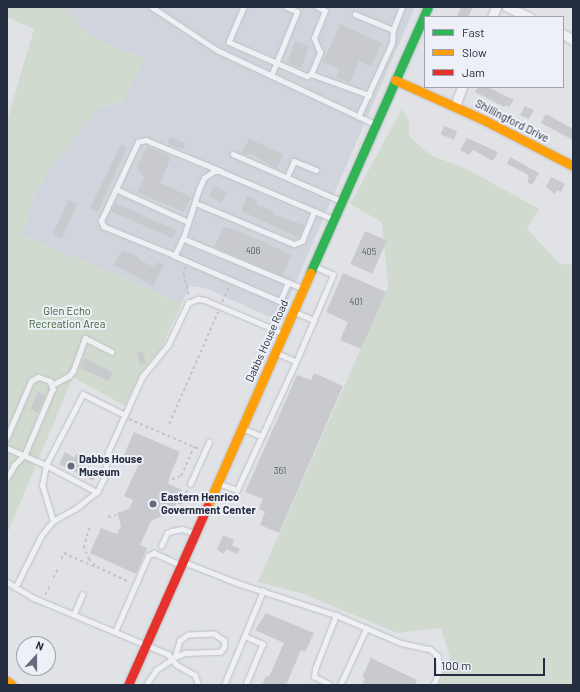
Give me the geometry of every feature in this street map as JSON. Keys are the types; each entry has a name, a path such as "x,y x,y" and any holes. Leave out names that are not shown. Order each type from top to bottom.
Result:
{"street":[{"name":"Dabbs House Road","path":"128,685 428,7"},
{"path":"507,7 527,16"},
{"path":"564,35 573,40"},
{"name":"Shillingford Drive","path":"395,80 455,106 573,166"},
{"path":"455,106 462,88"},
{"path":"7,681 12,685"}],"lane":[{"path":"152,7 217,50 376,125"},
{"path":"244,7 229,42 307,76 311,74 368,95"},
{"path":"271,76 297,12 286,7"},
{"path":"311,74 319,49 314,38 326,9 316,7"},
{"path":"358,117 392,43 393,30 402,7"},
{"path":"355,14 393,30"},
{"path":"288,283 280,301 104,227 101,221 138,142 146,140 334,220"},
{"path":"233,154 341,201"},
{"path":"287,178 294,161 316,170"},
{"path":"175,256 183,239 204,178 212,172 222,172"},
{"path":"116,189 188,222"},
{"path":"196,203 294,244 302,241 314,211"},
{"path":"183,239 303,289"},
{"path":"218,483 237,490 296,362 333,275 313,266"},
{"path":"15,588 41,536 53,521 75,509 98,492 104,478 108,452 142,377 168,345 184,308 192,301 205,300 284,333"},
{"path":"293,312 314,320"},
{"path":"7,479 15,464 25,455 52,385 73,371 85,338 112,352"},
{"path":"275,353 296,362"},
{"path":"7,437 34,378 44,378 52,385"},
{"path":"53,521 42,486 46,465 83,394 125,415"},
{"path":"242,428 261,436"},
{"path":"190,484 209,442"},
{"path":"7,448 46,465 98,492"},
{"path":"160,546 167,533 172,531 182,529 195,533"},
{"path":"116,632 148,556 154,553 336,615 401,643 430,649 438,656 439,663 439,673 434,685"},
{"path":"7,582 15,588 168,654 195,675 199,685"},
{"path":"224,685 245,636 262,590"},
{"path":"74,614 82,595"},
{"path":"330,685 314,677 314,669 336,615"},
{"path":"340,685 366,629"},
{"path":"146,685 156,670 173,658 185,653 220,652 224,647 224,640 214,634 188,636 180,641 173,658"},
{"path":"245,636 263,644 246,685"}],"path":[{"path":"189,262 184,274 187,294 192,301"},
{"path":"169,424 232,280"},
{"path":"129,419 201,450"},
{"path":"166,481 181,476 194,447"},
{"path":"178,503 181,504 190,484"},
{"path":"108,517 116,515"},
{"path":"90,528 84,546 89,559 97,568"},
{"path":"62,559 64,553 129,582"},
{"path":"53,578 58,568"},
{"path":"46,595 50,586"}],"shaded area":[{"path":"64,7 415,7 279,321 205,288 190,286 182,303 22,235 34,194 51,168 97,109 123,102 145,59 104,43 82,29"}],"green space":[{"name":"Glen Echo Recreation Area","path":"7,7 64,7 82,29 104,43 145,59 123,102 97,109 51,168 34,194 22,235 182,303 161,349 139,376 125,406 73,377 7,534 7,121 34,29 7,17"},
{"path":"402,109 409,120 409,136 430,155 467,169 539,209 527,229 560,264 573,265 573,685 439,685 450,658 441,628 397,633 304,594 258,582 388,287 382,222 350,204"}],"building":[{"path":"461,7 473,7 468,16 457,16"},
{"path":"340,24 382,43 371,67 359,61 350,83 336,77 340,69 323,62"},
{"path":"295,41 309,46 301,68 287,63"},
{"path":"477,88 490,88 514,100 509,107 506,105 504,107 475,92"},
{"path":"525,106 534,110 529,119 520,115"},
{"path":"546,114 573,129 573,140 541,123"},
{"path":"444,126 457,131 454,139 441,134"},
{"path":"170,137 185,143 183,149 168,144"},
{"path":"467,138 498,152 493,161 473,150 469,155 460,150"},
{"path":"249,139 283,154 277,169 249,153 247,156 241,153"},
{"path":"121,144 127,147 98,212 90,208"},
{"path":"147,146 171,157 160,183 191,197 184,212 137,192 144,178 137,168"},
{"path":"510,157 539,173 532,185 527,182 529,178 527,174 507,164"},
{"path":"551,177 565,184 561,192 557,190 555,194 546,187"},
{"path":"214,186 227,192 222,203 209,197"},
{"path":"247,196 258,201 256,204 275,212 273,214 304,225 299,238 241,211"},
{"path":"68,200 77,204 62,239 53,235"},
{"path":"115,203 176,230 173,238 111,211"},
{"path":"223,227 236,230 290,254 291,256 282,276 214,247"},
{"path":"365,231 387,241 372,274 350,264"},
{"path":"122,250 139,257 138,259 154,267 157,262 164,265 153,286 114,265"},
{"path":"343,273 386,292 361,349 340,340 348,322 326,312"},
{"path":"143,351 146,364 140,365 137,352"},
{"path":"85,358 110,371 112,374 109,381 80,368"},
{"path":"314,373 343,386 279,533 260,525 265,512 259,509 263,499 245,492 297,375 311,380"},
{"path":"38,392 45,395 38,413 31,409"},
{"name":"Eastern Henrico Government Center","path":"134,432 180,452 167,483 182,490 171,516 166,514 151,521 140,545 147,548 136,574 90,553 101,528 117,534 121,526 117,513 129,509 133,500 124,496 139,464 123,457"},
{"name":"Dabbs House Museum","path":"65,452 74,458 77,453 87,457 81,468 96,476 93,481 59,464"},
{"path":"223,535 234,540 232,545 240,549 237,554 226,549 224,554 217,550"},
{"path":"266,613 314,633 305,652 301,650 286,685 262,685 266,676 269,677 284,643 255,630"},
{"path":"371,658 417,680 415,685 362,685 365,678 362,677"}],"traffic: fast":[{"path":"424,16 428,7"},
{"path":"310,273 424,16"}],"traffic: slow":[{"path":"395,80 484,120 573,166"},
{"path":"207,507 310,273"},
{"path":"7,681 12,685"}],"traffic: jam":[{"path":"128,685 207,507"}],"place":[{"name":"Dabbs House Museum","path":"71,466"},
{"name":"Eastern Henrico Government Center","path":"153,504"}]}
